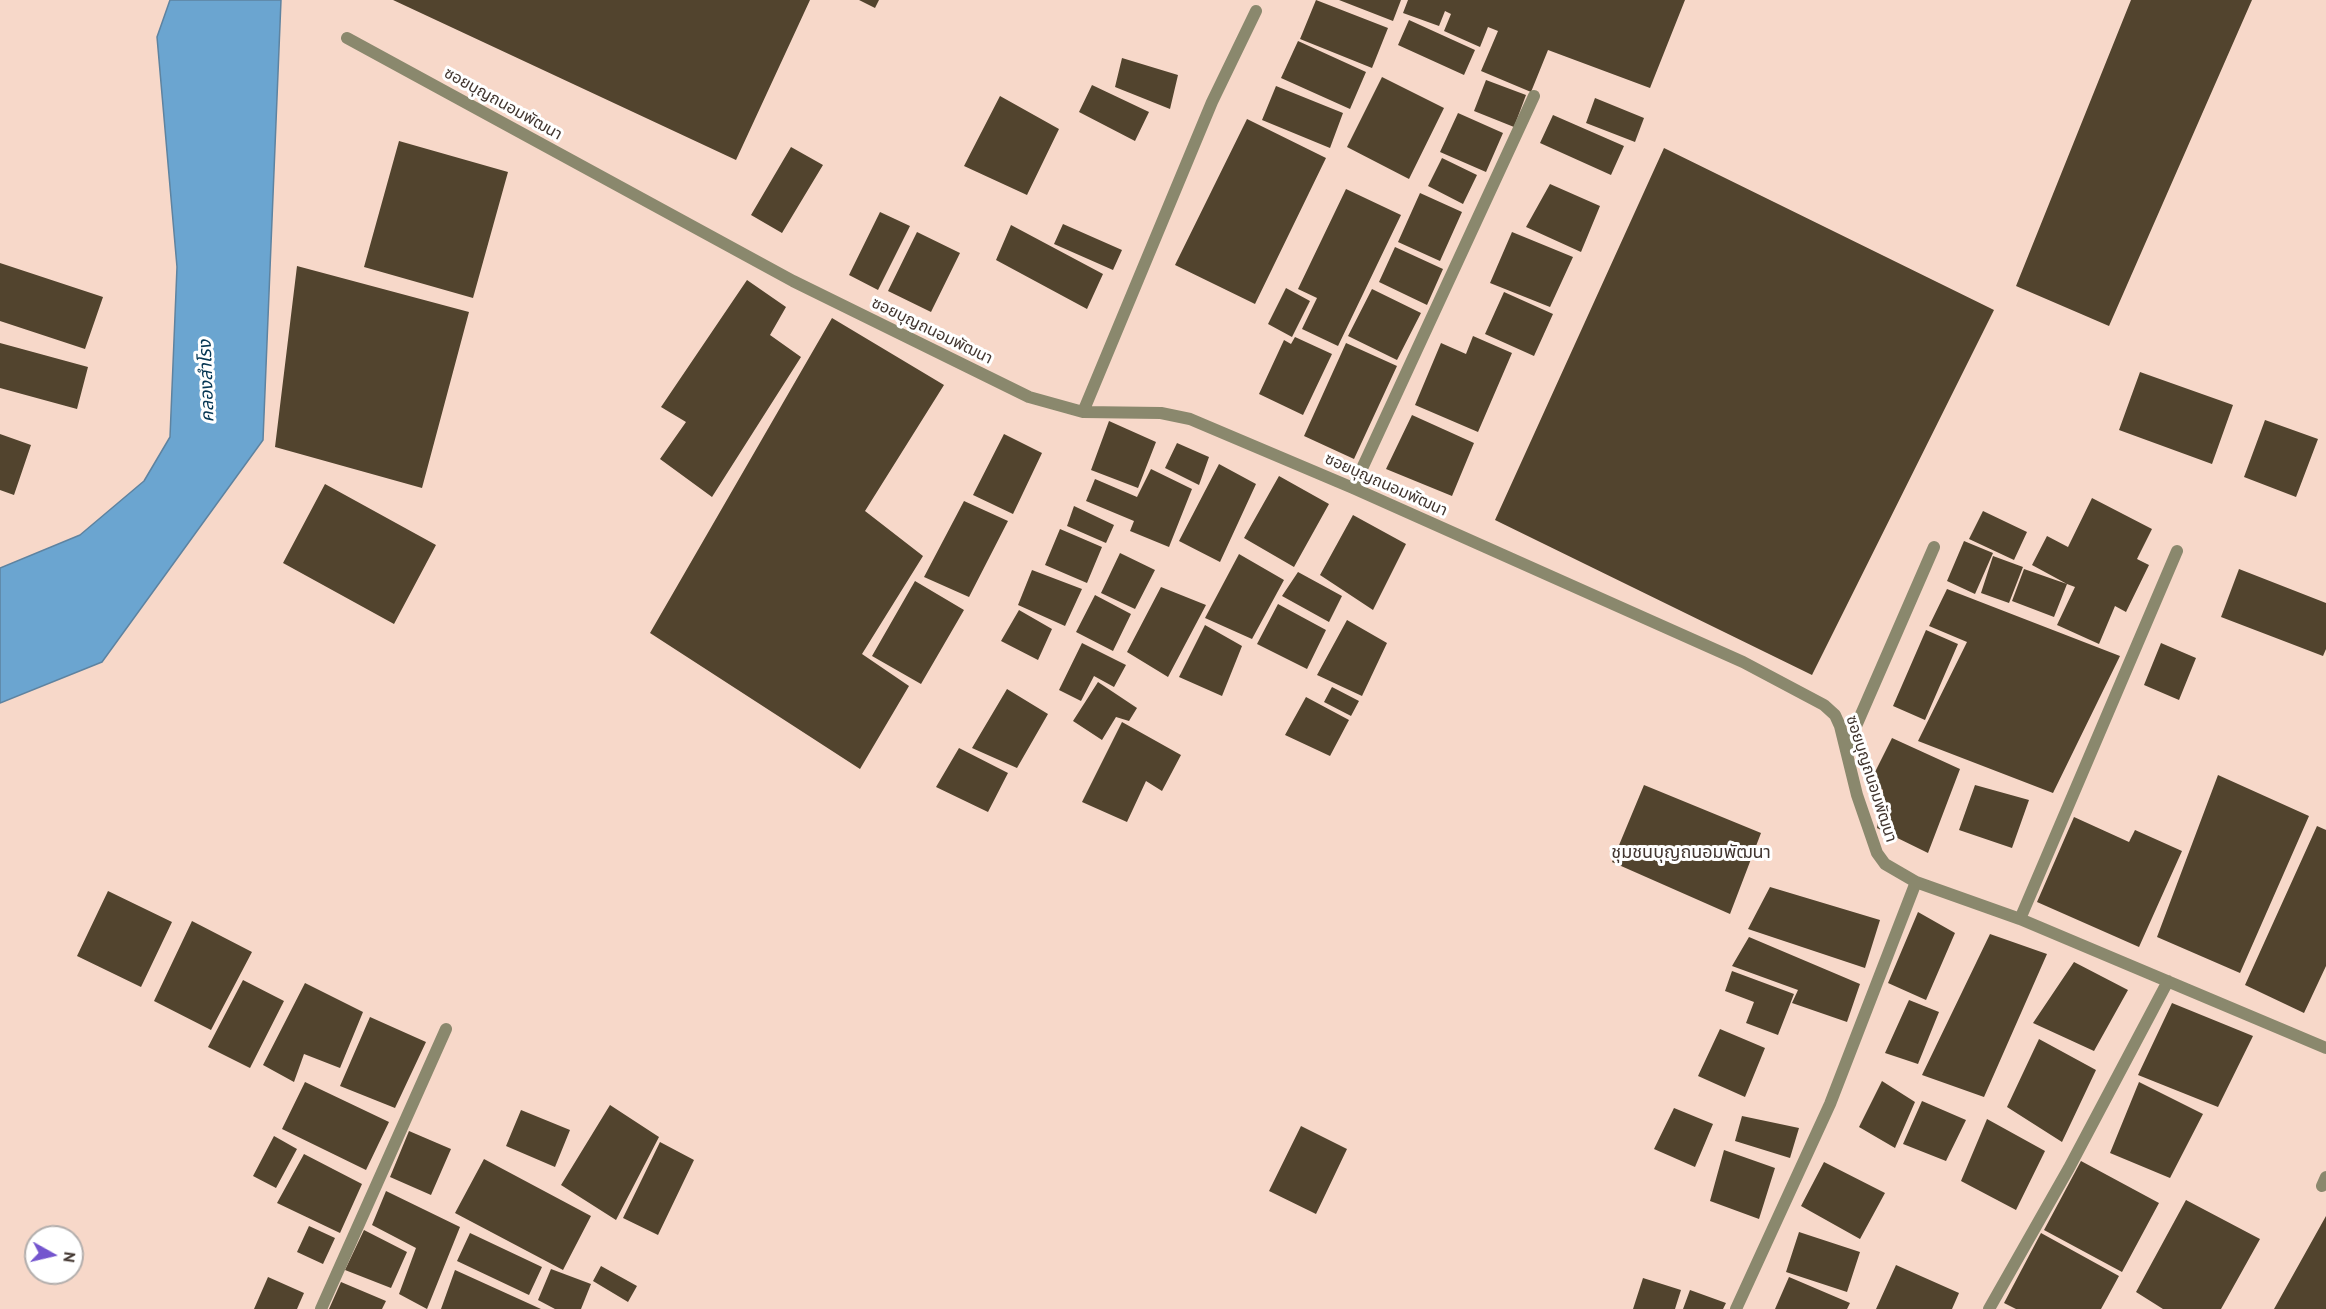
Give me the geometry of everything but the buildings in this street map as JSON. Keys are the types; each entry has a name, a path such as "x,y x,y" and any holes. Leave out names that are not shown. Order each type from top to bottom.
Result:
{"street":[{"path":"1083,412 1212,102 1256,11"},
{"name":"ซอยบุญถนอมพัฒนา","path":"348,38 793,281 1029,397 1083,412 1161,413 1190,418 1743,662 1824,705 1835,715 1840,726 1857,795 1877,853 1885,864 1916,882 2020,919 2326,1048"},
{"path":"1353,488 1534,96"},
{"path":"1846,749 1934,547"},
{"path":"2020,919 2177,551"},
{"path":"1736,1309 1830,1104 1916,882"},
{"path":"1989,1309 2069,1168 2168,981"},
{"path":"321,1309 446,1029"}],"water":[{"name":"คลองสำโรง","path":"170,0 281,0 263,440 102,662 0,703 0,568 80,535 144,481 170,437 177,267 157,37"}],"district":[{"name":"ชุมชนบุญถนอมพัฒนา","path":"1691,853"}]}
